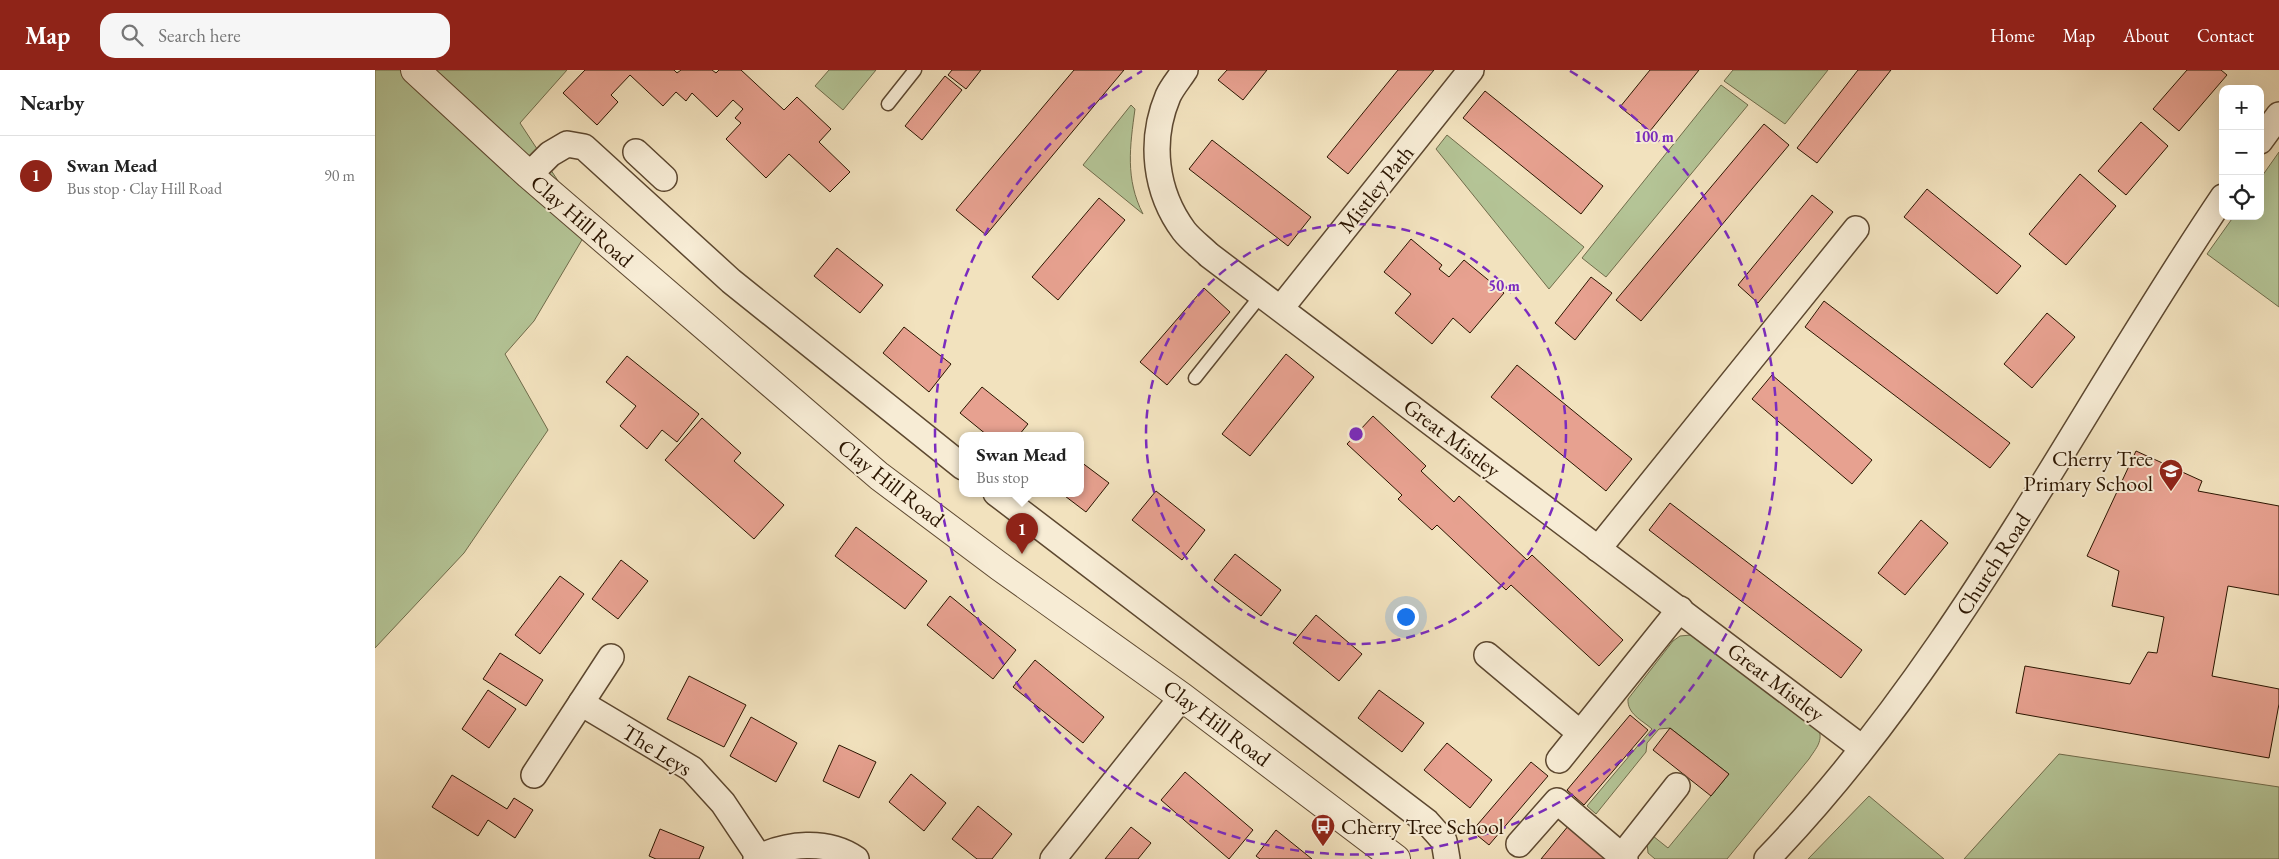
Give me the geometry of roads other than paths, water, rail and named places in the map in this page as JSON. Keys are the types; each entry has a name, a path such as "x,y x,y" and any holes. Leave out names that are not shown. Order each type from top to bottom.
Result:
{"street":[{"name":"Clay Hill Road","path":"415,70 529,175 879,476 999,566 1182,697 1396,859"},
{"name":"Great Mistley","path":"1185,70 1169,95 1156,135 1158,173 1166,202 1185,232 1209,255 1862,748"},
{"name":"Mistley Path","path":"1271,301 1471,70"},
{"path":"2264,136 2279,115"},
{"path":"529,175 551,154 567,144 584,148 731,281 959,464"},
{"path":"629,187 650,166"},
{"name":"Church Road","path":"1767,859 1792,834 1862,748 1944,639 1997,560 2219,203"},
{"path":"1598,549 1856,229"},
{"path":"1001,497 1427,822 1444,841 1448,855 1447,859"},
{"path":"1559,760 1680,609"},
{"path":"1487,655 1580,733"},
{"path":"534,775 611,657"},
{"path":"1053,859 1182,697"},
{"name":"The Leys","path":"581,703 692,769 723,803 757,858"},
{"path":"1519,844 1557,800 1623,858 1677,786"},
{"path":"757,858 777,850 796,846 829,847 856,859"}],"lane":[{"path":"888,104 915,70"},
{"path":"1195,378 1271,301"}],"place":[{"name":"Cherry Tree Primary School","path":"2171,492"},
{"name":"Swan Mead","path":"1022,554"},
{"name":"Cherry Tree School","path":"1323,847"}]}
